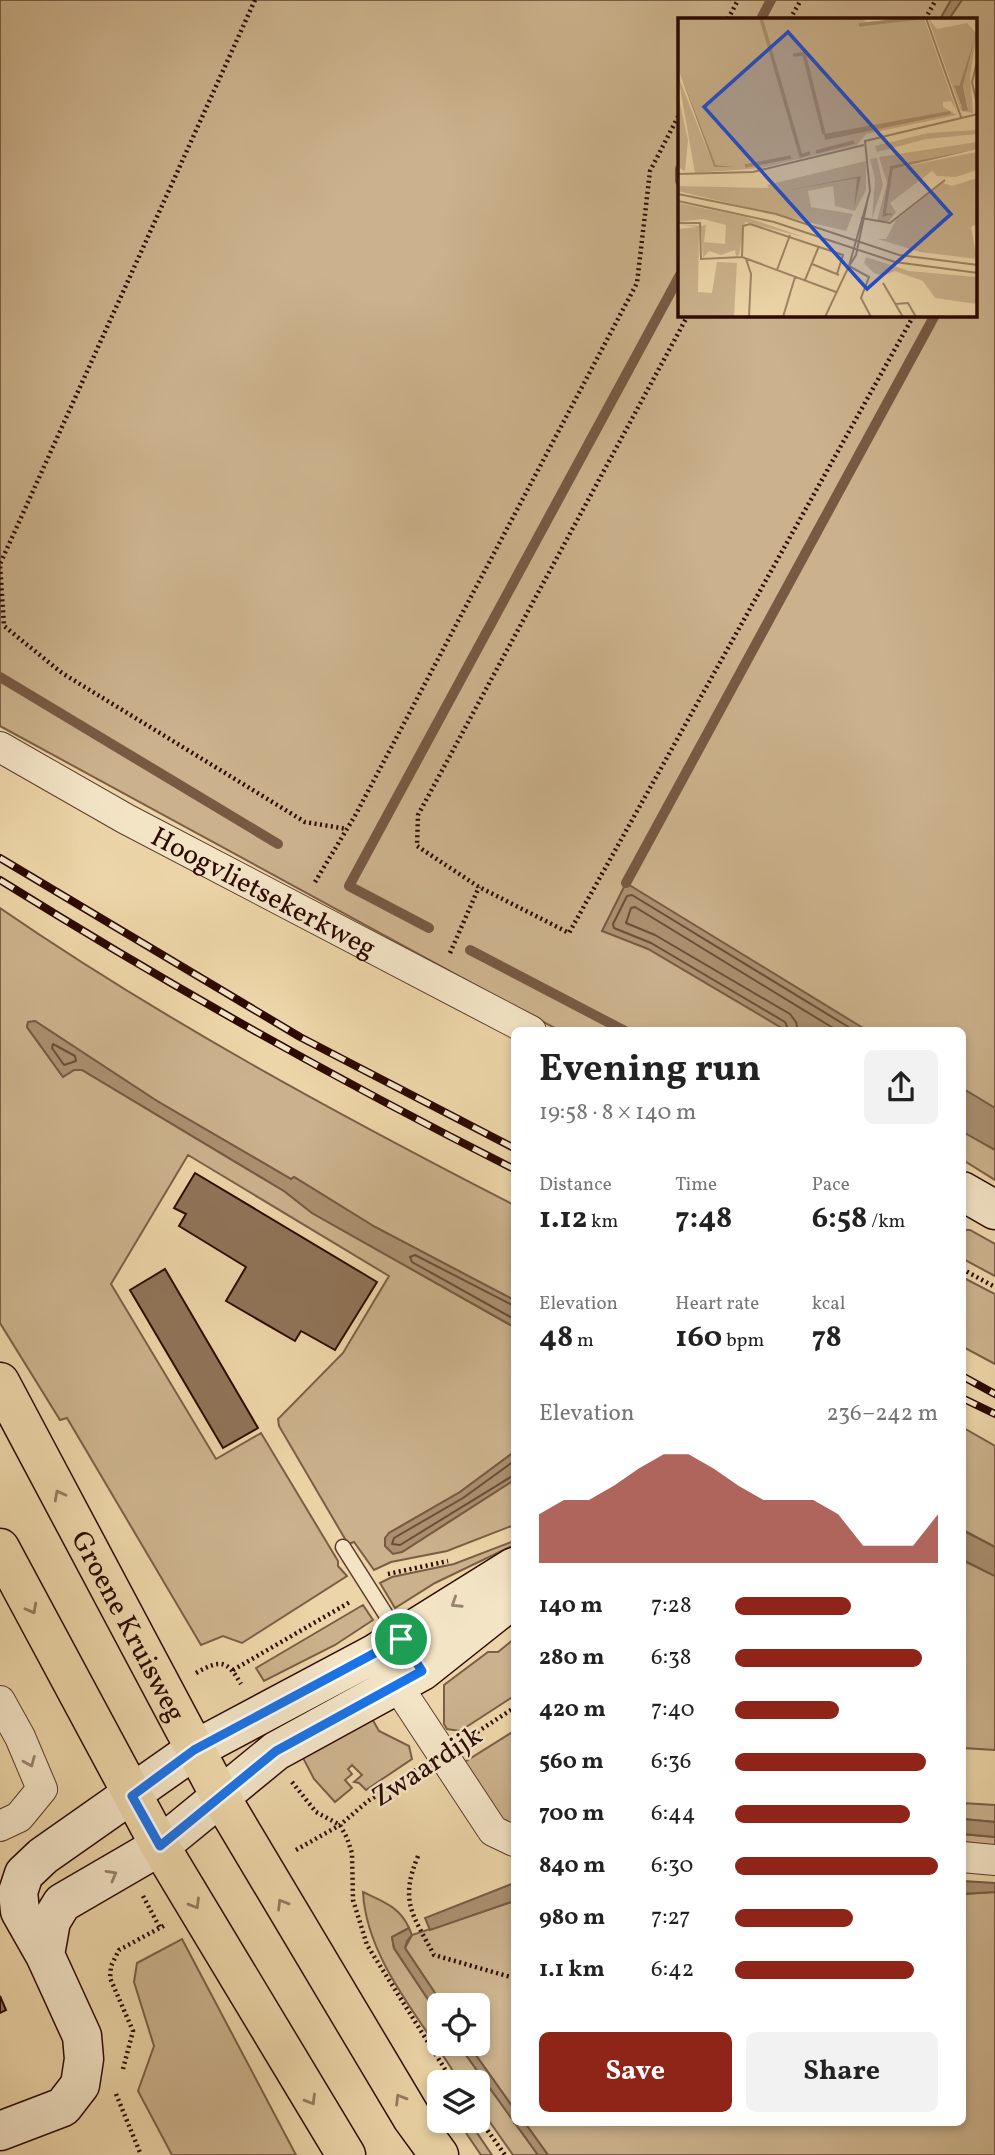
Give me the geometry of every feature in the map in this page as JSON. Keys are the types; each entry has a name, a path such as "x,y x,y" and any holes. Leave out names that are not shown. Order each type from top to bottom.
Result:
{"main road":[{"name":"Groene Kruisweg","path":"0,1382 220,1796 412,2118 439,2155"},
{"path":"0,1548 160,1846 346,2155"}],"street":[{"name":"Hoogvlietsekerkweg","path":"0,747 126,819 523,1027"},
{"path":"966,1193 995,1210"},
{"path":"9,1893 43,1856 194,1750 404,1666 511,1570"},
{"path":"45,1955 51,1921 62,1903 160,1846 276,1751 404,1666 511,1600"},
{"path":"404,1666 442,1754 493,1831 511,1840"},
{"path":"0,1701 20,1737 42,1789 19,1817 0,1826"},
{"path":"966,1857 995,1860"},
{"path":"9,1893 62,1903"},
{"path":"0,2131 63,2107 80,2085 84,2059 82,2036 45,1955 9,1893"}],"lane":[{"path":"343,1547 404,1666"}],"path":[{"path":"255,0 1,564 4,626 62,673 305,822 347,829"},
{"path":"729,18 738,0"},
{"path":"791,18 801,0"},
{"path":"926,18 936,0"},
{"path":"299,910 347,829 638,283 650,171 678,117"},
{"path":"687,317 418,815 417,846 479,887 569,933 913,317"},
{"path":"439,982 463,916 479,887"},
{"path":"966,1271 995,1287"},
{"path":"379,1579 457,1558"},
{"path":"233,1670 359,1597"},
{"name":"Zwaardijk","path":"340,1825 375,1796 511,1710"},
{"path":"289,1776 316,1812 340,1825 352,1853 353,1900 368,1945 446,2070"},
{"path":"418,1856 412,1870 408,1906 434,1955 511,1977"},
{"path":"121,2078 133,2031 110,1978 111,1966 119,1950 160,1928"},
{"path":"117,2084 114,2091 141,2155"},
{"path":"489,2133 505,2155"}],"shaded area":[{"path":"0,0 995,0 995,1180 966,1162 966,1027 553,1027 0,726"},
{"path":"0,908 124,989 252,1065 511,1203 511,1298 375,1227 294,1177 291,1179 157,1101 35,1021 28,1023 27,1027 63,1077 74,1070 82,1070 284,1191 312,1213 511,1325 511,1454 460,1492 389,1533 402,1552 511,1482 511,1526 447,1551 391,1562 374,1570 354,1542 348,1544 279,1426 278,1419 343,1353 389,1276 188,1155 111,1284 216,1459 261,1433 338,1561 338,1566 347,1576 242,1643 223,1636 201,1645 67,1418 60,1420 0,1323"},
{"path":"966,1230 995,1244 995,1276 966,1261"},
{"path":"966,1279 995,1294 995,1364 966,1349"},
{"path":"966,1429 995,1446 995,1547 966,1532"},
{"path":"511,1542 511,1546 435,1583 395,1608 380,1583 392,1577 454,1564"},
{"path":"966,1562 995,1576 995,1750 966,1748"},
{"path":"363,1605 373,1620 335,1645 264,1681 256,1668"},
{"path":"511,1641 511,1698 460,1731 447,1729 444,1724 444,1685 488,1652 498,1652"},
{"path":"371,1717 379,1731 409,1746 412,1759 366,1790 354,1782 362,1775 352,1765 348,1769 352,1774 345,1780 352,1788 335,1802 314,1779 302,1756"},
{"path":"511,1733 511,1830 504,1824 463,1763"},
{"path":"966,1803 995,1805 995,1822 966,1819"},
{"path":"966,1834 995,1837 995,1846 966,1844"},
{"path":"363,1892 396,1910 409,1928 392,1937 394,1948 427,1998 427,2033 396,1986 374,1940 366,1916"},
{"path":"995,1892 995,2155 548,2155 527,2126 966,2126 966,1894"},
{"path":"511,1902 511,2105 490,2075 490,2070 486,2070 476,2056 490,2056 490,1993 435,1993 405,1948 412,1935"},
{"path":"182,1939 296,2155 172,2155 138,2091 154,2046 134,1982 137,1963"},
{"path":"443,2056 467,2056 477,2070 452,2070"},
{"path":"490,2088 511,2118 511,2126 517,2126 538,2155 513,2155 490,2122"},
{"path":"466,2133 477,2133 492,2155 481,2155"}],"water":[{"path":"951,0 962,0 950,18 941,18"},
{"path":"626,883 861,1027 780,1027 648,949 602,931"},
{"path":"35,1021 157,1101 291,1179 294,1177 375,1227 511,1298 511,1325 312,1213 284,1191 82,1070 74,1070 63,1077 27,1027 28,1022"},
{"path":"966,1090 995,1108 995,1150 966,1134"},
{"path":"511,1454 511,1482 402,1552 393,1554 385,1546 385,1538 389,1533 460,1492"},
{"path":"966,1532 995,1547 995,1576 966,1562"},
{"path":"966,1819 995,1822 995,1837 966,1834"},
{"path":"966,1881 995,1883 995,1892 966,1894"},
{"path":"511,1884 511,1902 430,1930 425,1918"},
{"path":"409,1928 412,1935 405,1948 435,1993 427,1993 427,1998 394,1948 392,1937"},
{"path":"467,2056 476,2056 486,2070 477,2070"},
{"path":"490,2075 511,2105 511,2118 490,2089"},
{"path":"517,2126 527,2126 548,2155 538,2155"}],"building":[{"path":"195,1173 377,1282 335,1350 301,1331 295,1341 226,1301 246,1267 179,1226 186,1214 174,1208"},
{"path":"165,1269 258,1428 223,1448 130,1290"},
{"path":"0,1996 6,2010 0,2013"}],"waterway":[{"path":"762,18 771,0"},
{"path":"429,928 349,886 678,279"},
{"path":"626,883 934,317"},
{"path":"0,677 278,844"},
{"path":"470,950 617,1027"}],"railway":[{"path":"0,858 300,1037 511,1146"},
{"path":"0,880 126,957 254,1030 511,1167"},
{"path":"966,1378 995,1394"},
{"path":"966,1400 995,1414"}],"route":[{"path":"401,1639 422,1671 276,1751 160,1846 132,1796 194,1750 401,1639"}]}
